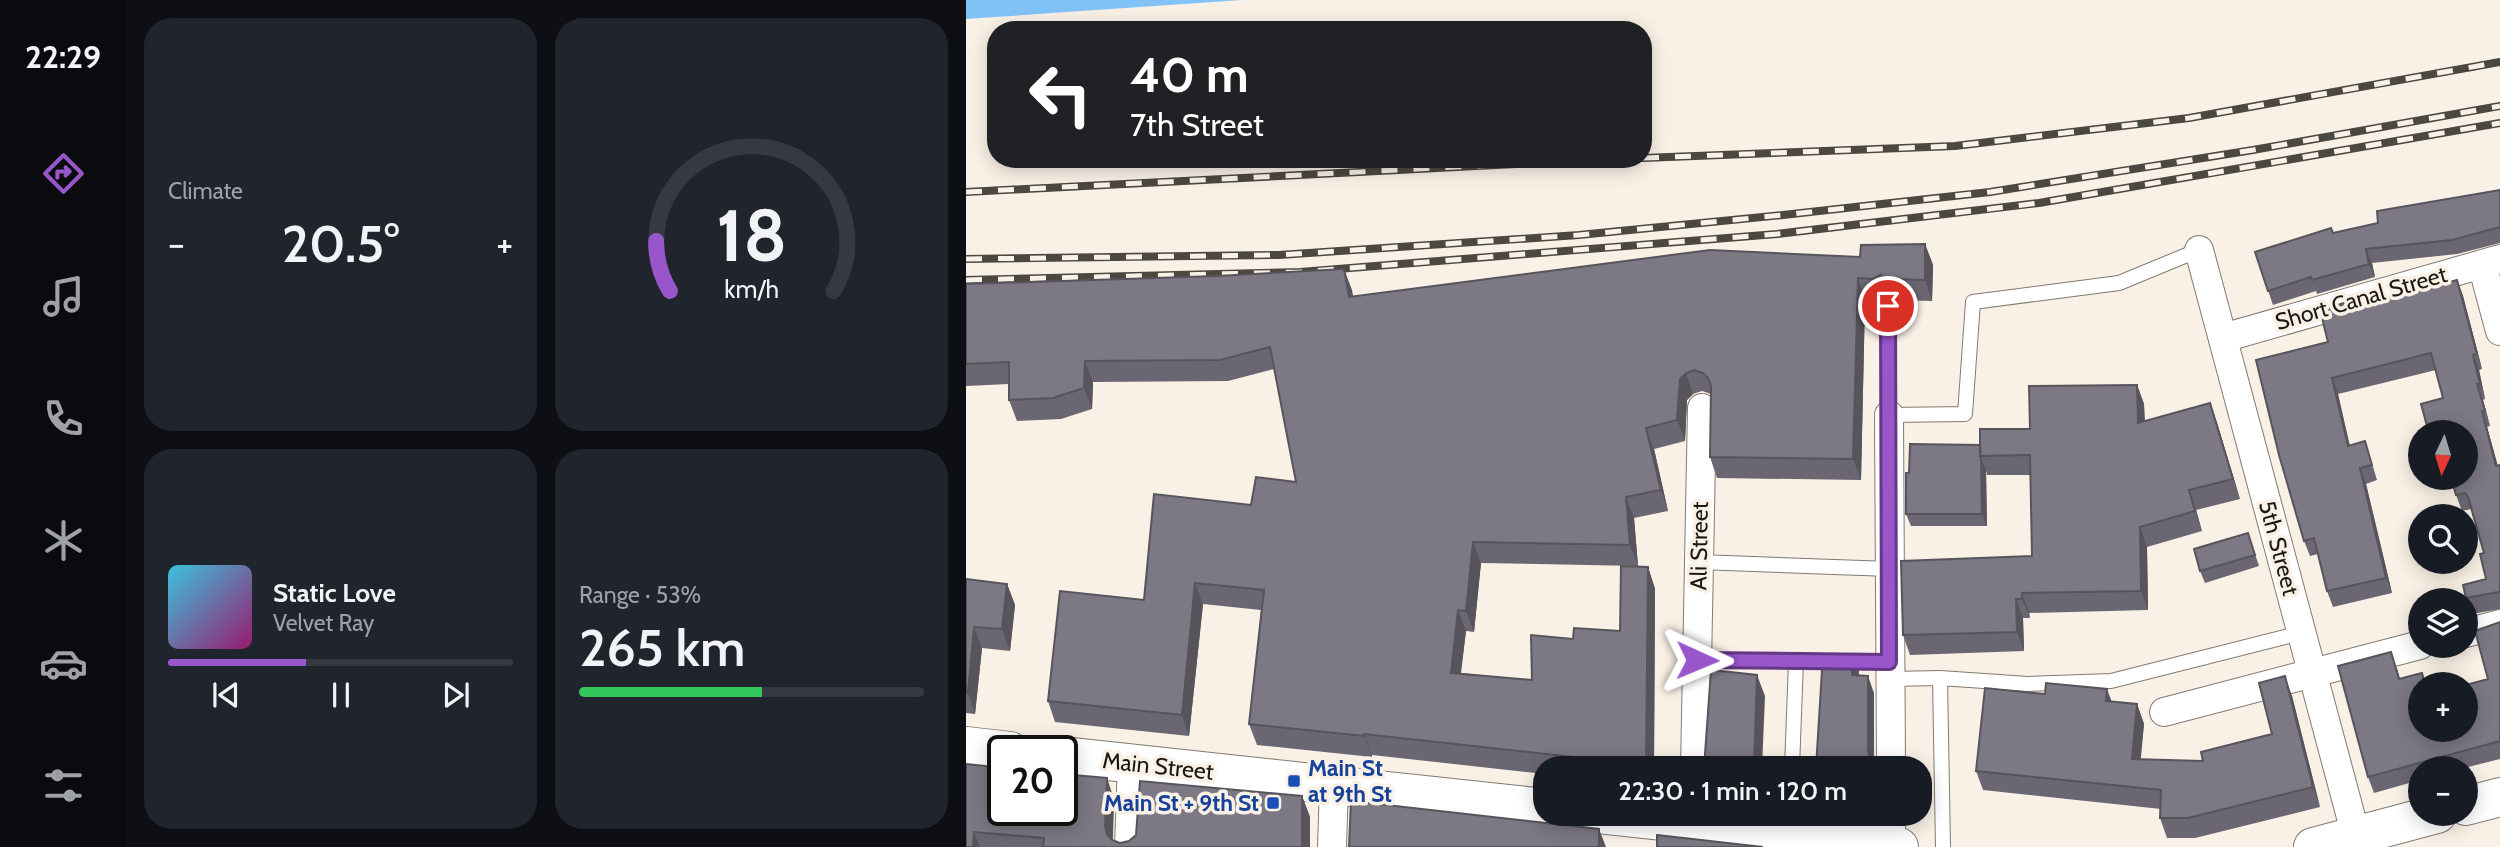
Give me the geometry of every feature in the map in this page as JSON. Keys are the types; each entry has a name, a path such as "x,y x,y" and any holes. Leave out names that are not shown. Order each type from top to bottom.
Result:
{"main road":[{"path":"966,746 987,748"},
{"name":"Main Street","path":"1078,758 1533,807"},
{"path":"2478,803 2500,797"},
{"path":"2313,847 2358,841 2408,824"},
{"path":"1769,826 1894,836"}],"street":[{"name":"5th Street","path":"2199,250 2358,841"},
{"name":"Short Canal Street","path":"2222,338 2491,261"},
{"path":"2491,261 2500,331"},
{"name":"Ali Street","path":"1695,756 1702,408"},
{"path":"1889,415 1891,756"},
{"path":"2478,630 2500,624"},
{"path":"2164,712 2408,648"},
{"path":"1129,847 1132,763"},
{"path":"1332,847 1334,785"}],"lane":[{"path":"1888,306 1889,415 1965,414 1973,302 2119,283 2199,250"},
{"path":"1699,562 1890,569"},
{"path":"1697,660 1796,661 1940,678 2028,684 2111,681 2301,633"},
{"path":"1792,756 1796,661"},
{"path":"1940,678 1943,847"}],"water":[{"path":"966,0 1242,0 966,19"}],"building":[{"path":"2500,190 2500,227 2452,240 2366,249 2369,264 2312,280 2311,277 2268,291 2255,252 2331,228 2333,233 2378,223 2377,211"},
{"path":"1925,244 1925,280 1888,279 1881,275 1873,279 1858,278 1853,459 1710,457 1711,386 1703,373 1694,370 1680,379 1677,420 1646,428 1661,490 1626,497 1630,545 1473,542 1466,611 1458,610 1451,673 1532,680 1531,635 1573,639 1574,628 1620,631 1621,566 1648,567 1646,756 1564,756 1249,724 1264,590 1195,583 1182,715 1048,701 1060,591 1144,600 1154,494 1251,505 1256,477 1296,482 1270,347 1220,360 1085,361 1084,388 1053,398 1009,400 1009,362 966,364 966,284 1344,269 1349,297 1710,250 1860,257 1861,245"},
{"path":"2457,280 2477,354 2473,355 2480,384 2477,384 2485,411 2482,411 2496,466 2500,465 2500,593 2478,596 2478,588 2464,588 2463,585 2486,579 2480,554 2484,553 2478,532 2478,504 2470,504 2465,493 2456,495 2455,490 2478,490 2478,420 2425,420 2421,404 2443,398 2431,353 2332,378 2348,446 2365,441 2372,465 2360,468 2386,578 2327,591 2314,538 2304,541 2279,455 2256,360 2328,342 2320,310 2375,294 2377,301"},
{"path":"2137,385 2138,423 2210,403 2233,479 2189,490 2195,511 2140,527 2141,591 2022,593 2022,599 2016,599 2017,632 1903,635 1901,561 2032,556 2030,455 1980,456 1980,429 2030,429 2029,386"},
{"path":"1910,444 1980,445 1982,514 1906,514 1906,473 1909,473"},
{"path":"2248,533 2255,555 2200,571 2194,549"},
{"path":"966,579 1007,584 1002,629 974,627 968,693 966,693"},
{"path":"2500,622 2500,741 2445,756 2408,756 2408,766 2368,777 2338,666 2391,652 2399,679 2408,677 2408,742 2478,742 2478,682 2488,679 2478,642 2478,630"},
{"path":"1823,654 1853,654 1852,675 1868,676 1869,756 1817,756"},
{"path":"1711,670 1757,675 1754,756 1705,756"},
{"path":"2285,676 2313,787 2188,818 2160,818 2161,790 1976,771 1985,688 2045,694 2046,683 2107,689 2106,701 2137,704 2132,759 2203,761 2201,752 2272,734 2259,683"},
{"path":"966,764 987,766 987,826 1078,826 1078,775 1107,778 1105,826 1112,840 1120,843 1129,841 1136,835 1140,781 1302,796 1302,847 1043,847 1044,838 974,832 973,847 966,847"},
{"path":"1351,801 1533,822 1533,826 1599,829 1599,847 1349,847"},
{"path":"1657,835 1763,847 1657,847"}],"railway":[{"path":"1652,158 1955,146 2189,118 2500,62"},
{"path":"966,259 1279,255 1579,235 1783,215 1990,192 2253,150 2500,106"},
{"path":"966,280 1300,272 1777,234 2039,203 2500,123"},
{"path":"966,192 1437,168"}],"place":[{"name":"Main St at 9th St","path":"1294,781"},
{"name":"Main St + 9th St","path":"1273,803"}],"route":[{"path":"1697,660 1889,662 1888,306"}]}
